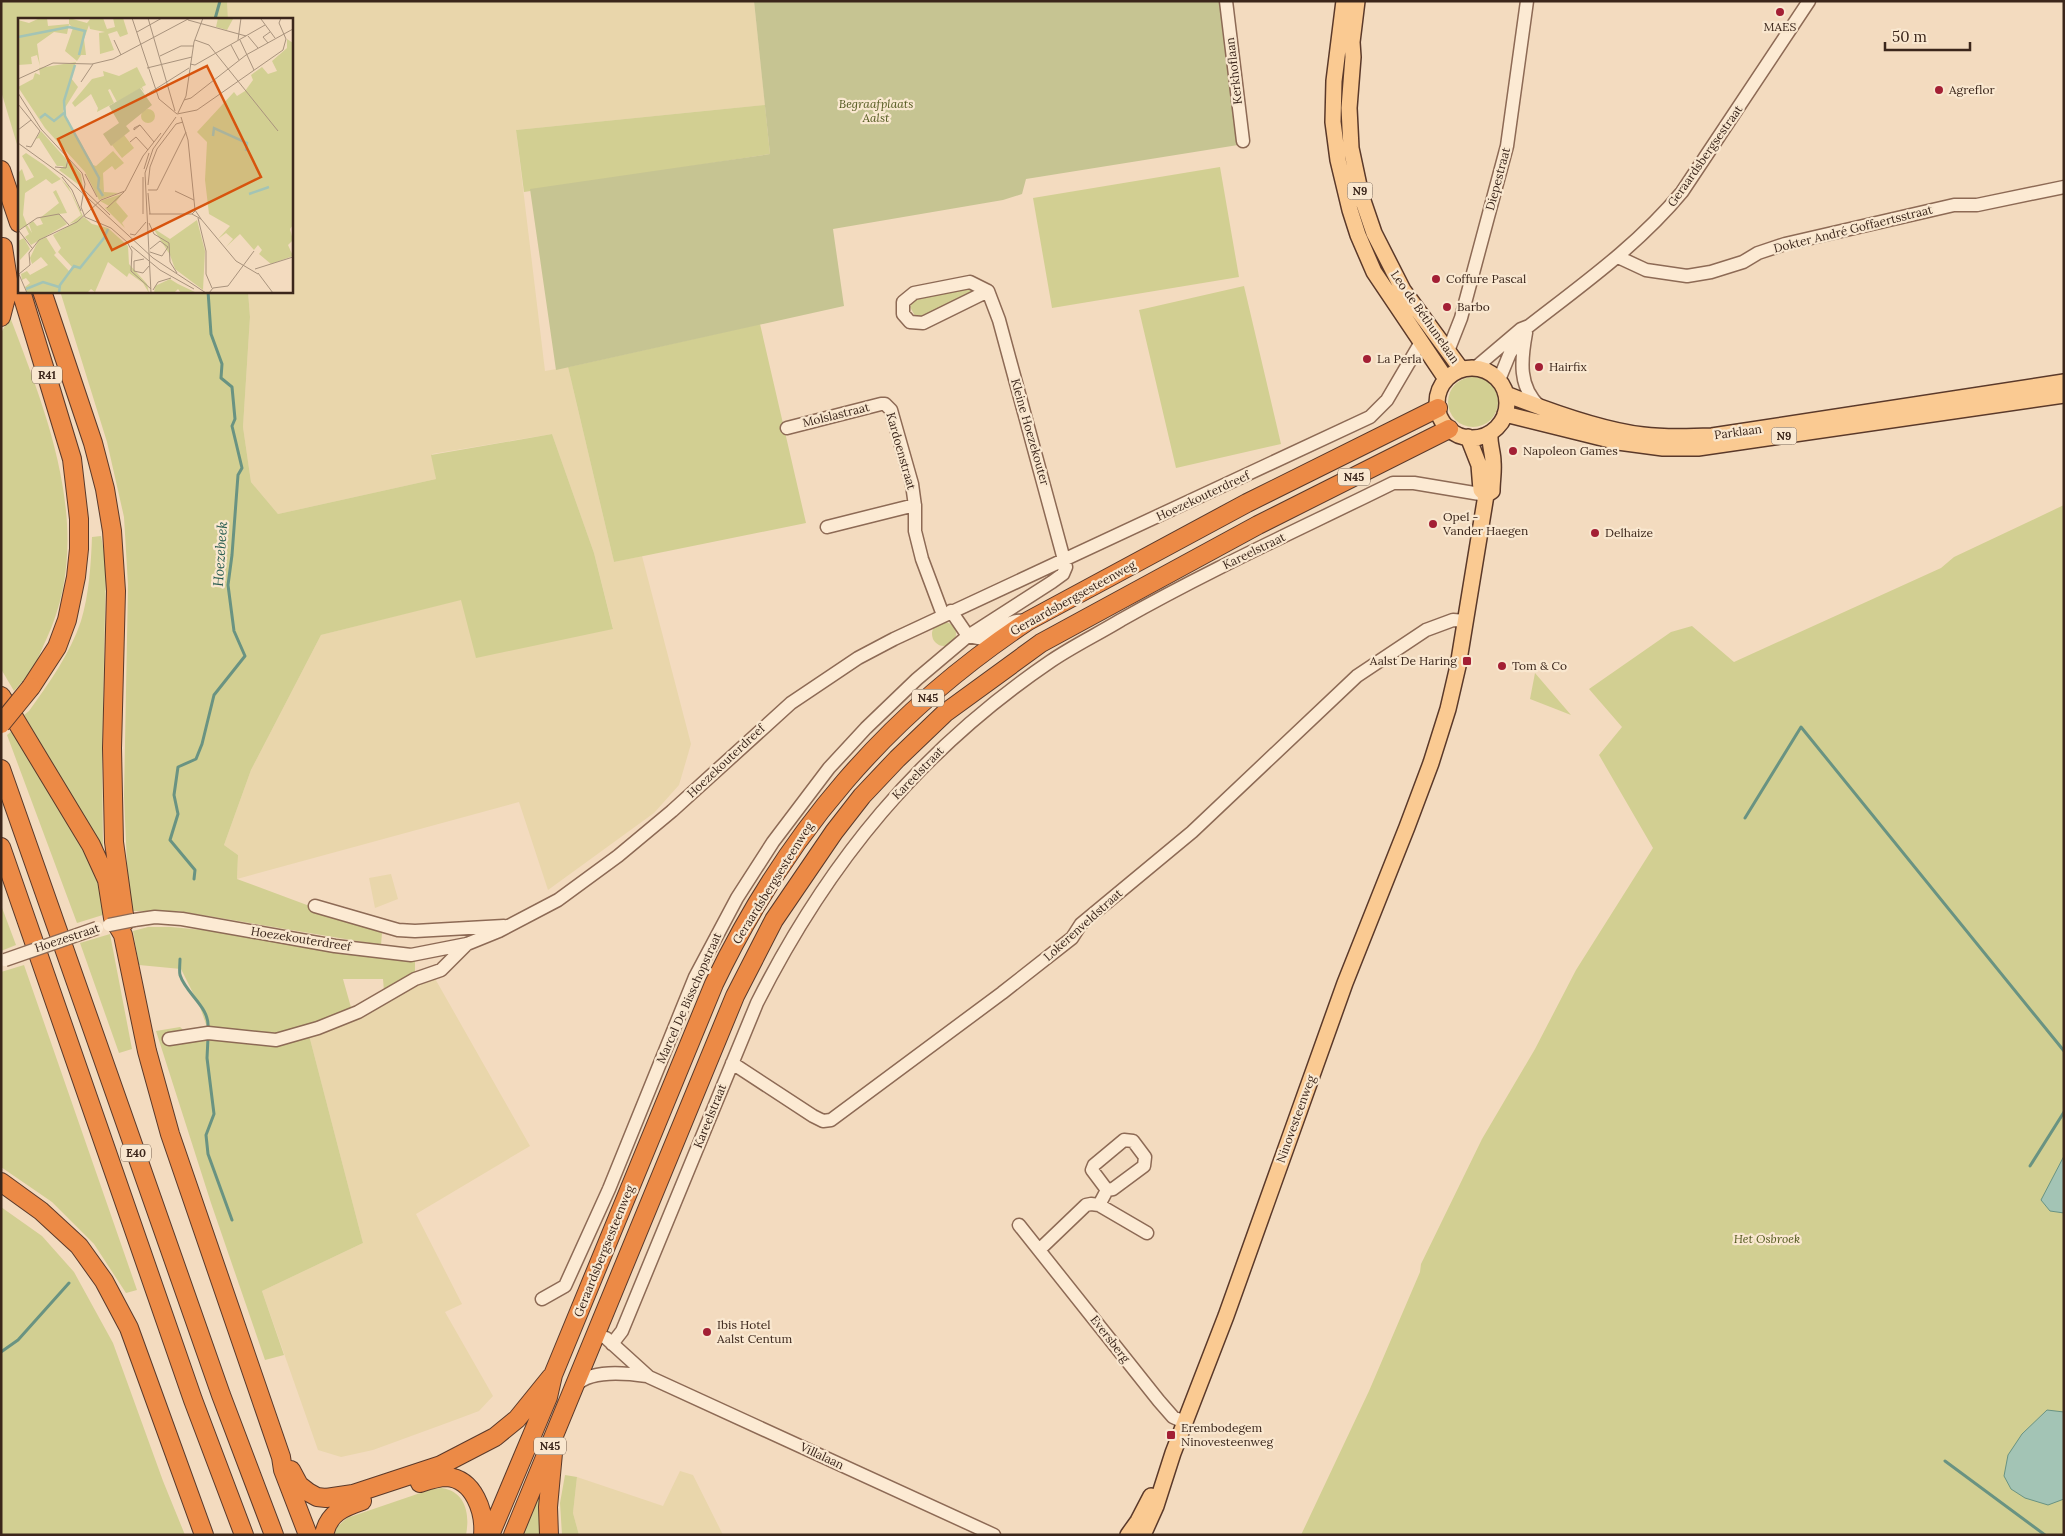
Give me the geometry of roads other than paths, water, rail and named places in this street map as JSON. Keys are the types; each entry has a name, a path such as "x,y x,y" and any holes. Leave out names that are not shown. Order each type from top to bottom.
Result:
{"highway":[{"path":"1,170 18,220"},
{"path":"2,244 10,258 18,282"},
{"path":"1,317 9,286 2,244"},
{"name":"R41","path":"1,724 31,687 57,648 73,599 79,542 79,518 72,459 21,292"},
{"name":"R41","path":"42,292 92,442 105,490 112,531 115,583 112,748 114,842 125,918 110,929"},
{"name":"Geraardsbergsesteenweg","path":"490,1535 548,1397 554,1375 714,984 734,942 814,818 880,743 929,697 1007,636 1028,622 1247,503 1438,408"},
{"name":"Geraardsbergsesteenweg","path":"513,1535 720,1032 756,953 784,905 834,832 862,796 945,713 1041,643 1258,525 1449,429"},
{"path":"1,696 91,845 106,880 114,918 110,929 170,1134 281,1457 283,1470 308,1535"},
{"name":"E40","path":"1,770 221,1395 274,1535"},
{"name":"E40","path":"1,847 193,1400 244,1535"},
{"path":"1,1182 41,1211 73,1240 104,1281 129,1328 206,1533"},
{"path":"281,1457 291,1469 299,1485 317,1497 334,1498 353,1494 441,1465 495,1437 517,1419 554,1375"},
{"path":"549,1535 548,1507 557,1428"},
{"path":"324,1535 334,1514 346,1506 427,1481 443,1478 457,1480 475,1496 483,1518 483,1535"}],"main road":[{"name":"Leo de Béthunelaan","path":"1344,1 1334,81 1333,122 1338,160 1350,210 1374,272 1446,380"},
{"name":"Leo de Béthunelaan","path":"1357,1 1352,42 1353,57 1349,108 1351,148 1361,195 1374,233 1403,290 1448,351 1468,369"},
{"path":"1468,369 1486,371 1499,380 1506,394 1506,414 1497,428 1479,437 1468,437 1449,429 1442,419 1438,408 1439,390 1446,380 1468,369"},
{"name":"Parklaan","path":"1506,394 1541,408 1614,430 1642,435 1692,437 1712,436 2064,382"},
{"name":"Parklaan","path":"1506,414 1618,442 1663,448 1698,448 2064,395"},
{"path":"1466,621 1486,495 1492,491 1494,469 1489,442 1490,433"},
{"path":"1468,437 1479,465 1481,490 1486,495"},
{"name":"Ninovesteenweg","path":"1143,1535 1150,1523 1164,1485 1164,1476 1226,1316 1345,983 1408,827 1431,763 1453,688 1466,621"},
{"name":"Ninovesteenweg","path":"1128,1535 1138,1521 1158,1482 1164,1476"}],"street":[{"name":"Kerkhoflaan","path":"1226,1 1243,141"},
{"name":"Diepestraat","path":"1448,351 1461,318 1507,146 1527,1"},
{"name":"Geraardsbergsestraat","path":"1499,380 1510,353 1527,330 1618,257 1660,218 1682,192 1809,1"},
{"name":"Dokter André Goffaertsstraat","path":"1618,257 1646,270 1686,276 1711,272 1743,262 1758,253 1785,244 1954,205 1977,205 2064,187"},
{"path":"970,282 988,291 923,323 910,322 902,314 903,302 914,294 970,282"},
{"name":"Kleine Hoezekouter","path":"968,636 1063,574 1066,567 999,320 988,291"},
{"name":"Geraardsbergsestraat","path":"1468,369 1521,329 1527,330"},
{"path":"1527,330 1522,362 1524,381 1526,391 1541,408"},
{"name":"Hoezekouterdreef","path":"134,920 155,917 182,919 335,946 411,955 468,944 509,926 558,900 618,856 672,811 765,724 816,684 858,658 947,613 1370,418 1387,400 1421,342"},
{"name":"Molslastraat","path":"787,428 885,404"},
{"name":"Kardoenstraat","path":"885,404 891,410 912,484 915,505 914,531 922,559 947,613"},
{"name":"Kareelstraat","path":"612,1344 622,1331 757,1003 781,955 828,880 874,820 913,776 957,734 1002,696 1053,659 1149,604 1240,558 1393,483 1414,483 1486,495"},
{"path":"827,527 915,505"},
{"path":"947,613 968,636 982,639 1011,622 1017,620 1028,622"},
{"name":"Lokerenveldstraat","path":"732,1063 813,1116 823,1121 831,1120 994,999 1072,938 1081,924 1192,832 1357,676 1426,630 1453,620 1466,621"},
{"name":"Marcel De Bisschopstraat","path":"542,1299 565,1286 610,1189 695,977 737,898 778,835 829,768 866,728 942,657 968,636"},
{"name":"Hoezekouterdreef","path":"315,906 398,930 415,931 509,926"},
{"name":"Hoezestraat","path":"3,960 110,929 134,920"},
{"name":"Hoezekouterdreef","path":"169,1039 208,1033 276,1040 318,1028 358,1012 415,980 441,970 468,944"},
{"path":"1099,1206 1107,1190"},
{"path":"1039,1250 1086,1206 1091,1204 1099,1206 1147,1232"},
{"name":"Eversberg","path":"1019,1225 1159,1401 1173,1417 1184,1422"},
{"name":"Villalaan","path":"597,1331 650,1376 994,1535"},
{"name":"Villalaan","path":"574,1386 582,1379 620,1372 650,1376"}],"waterway":[{"name":"Hoezebeek","path":"215,18 220,1"},
{"name":"Hoezebeek","path":"194,879 195,870 170,840 178,814 174,795 178,767 196,759 202,744 214,695 245,656 234,631 228,585 238,475 242,468 232,426 235,419 232,387 221,378 222,364 211,334 208,292"},
{"path":"1745,818 1801,727 2064,1051"},
{"name":"Hoezebeek","path":"180,959 180,975 187,988 202,1007 208,1020 208,1028"},
{"name":"Hoezebeek","path":"208,1038 207,1058 214,1114 206,1135 208,1154 232,1220"},
{"path":"2030,1166 2064,1112"},
{"name":"Hoezebeek","path":"1,1352 18,1340 69,1283"},
{"path":"1945,1461 2045,1535"}],"place":[{"name":"MAES","path":"1780,12"},
{"name":"Agreflor","path":"1939,90"},
{"name":"Coffure Pascal","path":"1436,279"},
{"name":"Barbo","path":"1447,307"},
{"name":"La Perla","path":"1367,359"},
{"name":"Hairfix","path":"1539,367"},
{"name":"Napoleon Games","path":"1513,451"},
{"name":"Opel - Vander Haegen","path":"1433,524"},
{"name":"Delhaize","path":"1595,533"},
{"name":"Aalst De Haring","path":"1467,661"},
{"name":"Tom & Co","path":"1502,666"},
{"name":"Ibis Hotel Aalst Centum","path":"707,1332"},
{"name":"Erembodegem Ninovesteenweg","path":"1171,1435"}],"park label":[{"name":"Begraafplaats Aalst","path":"876,111"},
{"name":"Het Osbroek","path":"1767,1239"}]}
